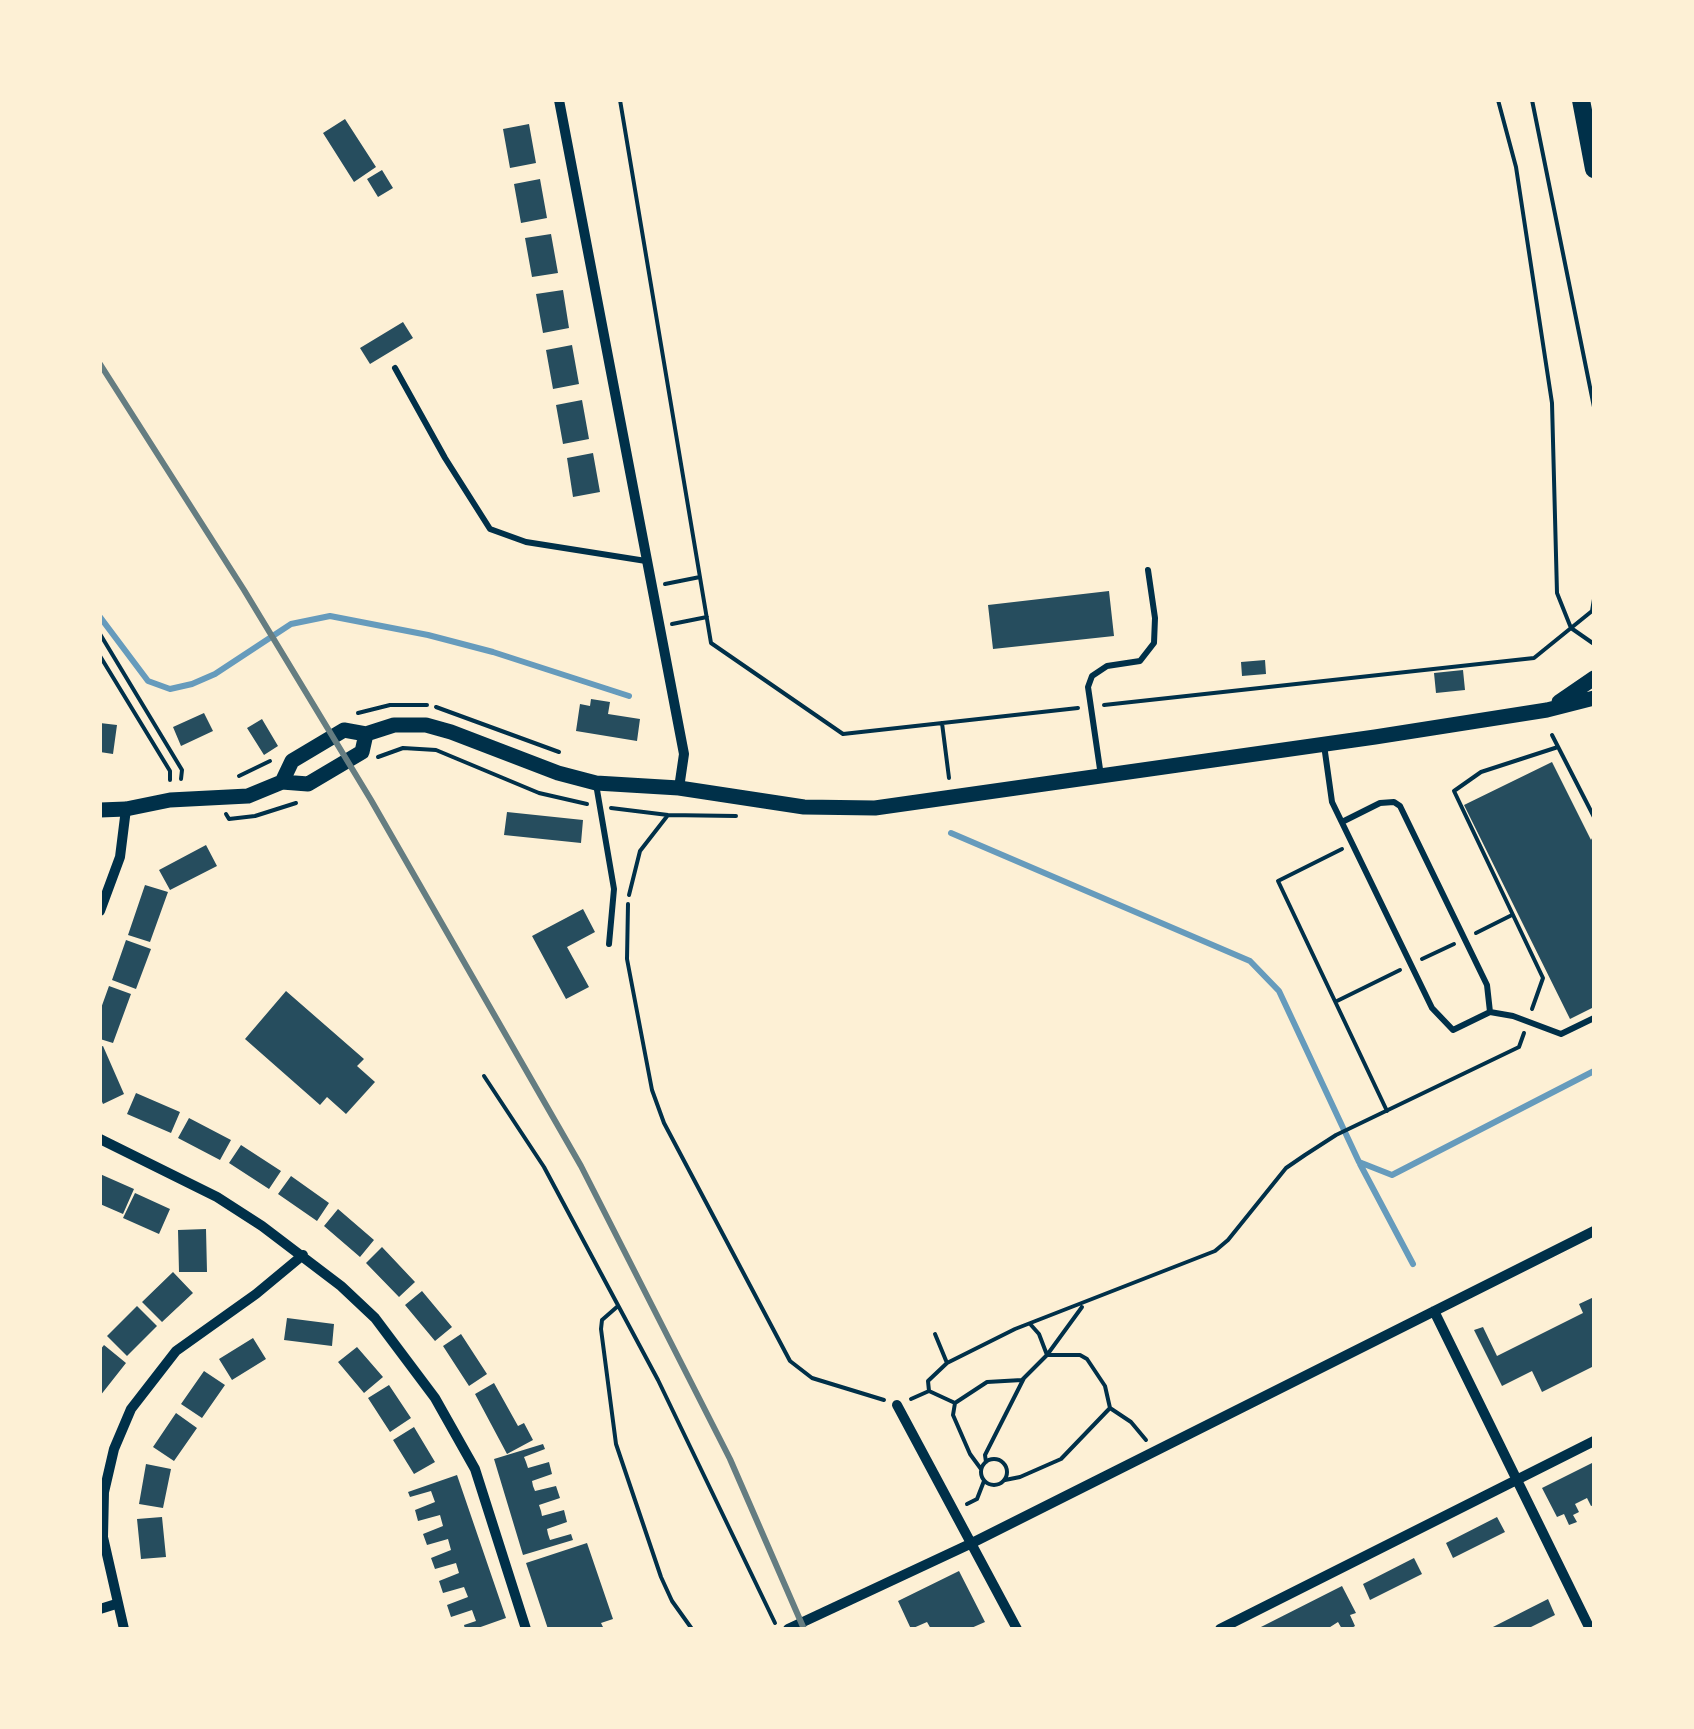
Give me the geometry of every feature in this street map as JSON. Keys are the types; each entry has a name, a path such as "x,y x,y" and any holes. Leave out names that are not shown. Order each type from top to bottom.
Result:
{"main road":[{"path":"1581,100 1594,169"}],"street":[{"path":"559,100 684,754 678,788"},
{"path":"1548,710 1594,678"},
{"path":"282,782 292,761 344,730 366,734 394,725 426,725 570,777 596,782 678,788 804,807 876,808 1548,710 1594,698"},
{"path":"100,810 126,809 147,802 248,796 282,782 308,784 362,752 366,734"},
{"path":"100,912 120,857 126,809"},
{"path":"100,1139 217,1197 303,1255 374,1318 435,1398 475,1469 526,1629"},
{"path":"788,1629 970,1544 1594,1231"},
{"path":"124,1629 102,1538 104,1492 114,1450 131,1409 176,1351 303,1255"},
{"path":"1434,1311 1590,1628"},
{"path":"897,1405 1017,1629"},
{"path":"1220,1629 1594,1441"},
{"path":"100,1609 116,1604"}],"lane":[{"path":"395,368 444,458 490,529 526,542 647,562"},
{"path":"1100,776 1088,686 1092,676 1107,666 1140,661 1154,643 1155,618 1148,570"},
{"path":"1324,744 1332,802 1432,1008 1452,1030 1490,1012 1561,1034 1594,1018"},
{"path":"596,782 614,888 610,944"},
{"path":"1342,822 1380,803 1394,802 1400,806 1487,985 1490,1012"}],"path":[{"path":"620,100 711,643 843,734 1078,708"},
{"path":"1498,100 1516,166 1552,403 1557,593 1571,628 1594,644"},
{"path":"1532,100 1594,407"},
{"path":"652,586 700,577"},
{"path":"1102,706 1534,658 1592,611 1594,599"},
{"path":"660,626 707,618"},
{"path":"100,634 182,770 182,779"},
{"path":"100,656 170,771 170,800"},
{"path":"942,723 950,786"},
{"path":"1552,735 1594,817"},
{"path":"955,1403 929,1391 928,1381 947,1362 1014,1329 1214,1251 1228,1240 1286,1168 1336,1135 1519,1047 1543,978 1454,791 1481,772 1558,747"},
{"path":"369,760 403,748 436,750 539,793 599,806 668,815 747,815"},
{"path":"229,818 255,816 299,802"},
{"path":"646,804 646,813"},
{"path":"668,815 640,852 632,876 627,959 652,1090 664,1123 790,1361 812,1378 897,1405"},
{"path":"1352,844 1278,881 1387,1111"},
{"path":"484,1076 544,1167 618,1306 778,1629"},
{"path":"986,1462 985,1455 1024,1378 1048,1356 1085,1303"},
{"path":"618,1306 602,1320 600,1329 616,1444 662,1577 672,1601 692,1629"},
{"path":"1030,1324 1048,1356"},
{"path":"934,1334 947,1362"},
{"path":"1048,1356 1087,1358 1104,1386 1110,1408"},
{"path":"953,1512 977,1499 984,1482 952,1415 955,1403 987,1382 1024,1378"},
{"path":"1110,1408 1120,1412 1142,1434 1151,1452"},
{"path":"984,1482 994,1486 1061,1459 1110,1408"},
{"path":"981,1469 995,1459 1007,1471 1005,1480"}],"building":[{"path":"345,119 376,167 354,182 323,133"},
{"path":"529,124 536,163 510,168 503,129"},
{"path":"382,170 393,188 378,197 367,179"},
{"path":"540,179 547,218 521,223 514,184"},
{"path":"551,234 558,273 532,277 525,238"},
{"path":"563,290 569,328 543,333 536,294"},
{"path":"403,322 413,338 370,364 360,348"},
{"path":"572,345 579,384 553,389 546,350"},
{"path":"582,400 589,439 563,444 556,405"},
{"path":"593,453 600,492 573,497 567,458"},
{"path":"1109,591 1114,636 993,649 988,605"},
{"path":"1265,660 1266,674 1242,676 1241,662"},
{"path":"1463,670 1465,690 1436,693 1434,673"},
{"path":"591,699 610,702 608,714 640,719 637,741 576,731 580,704 590,706"},
{"path":"204,713 213,731 181,746 173,727"},
{"path":"262,719 278,746 264,755 247,728"},
{"path":"100,723 117,725 113,754 100,752"},
{"path":"1552,762 1591,840 1594,834 1594,1007 1570,1019 1464,805"},
{"path":"507,812 583,820 581,843 504,835"},
{"path":"206,845 217,866 170,890 159,870"},
{"path":"145,885 168,892 150,942 128,935"},
{"path":"583,909 595,932 567,947 589,987 566,999 532,936"},
{"path":"126,940 151,949 136,989 112,980"},
{"path":"109,986 131,994 113,1043 100,1039 100,1011"},
{"path":"286,991 364,1059 357,1066 375,1082 346,1114 327,1097 320,1105 245,1039"},
{"path":"103,1046 124,1094 103,1104 100,1047"},
{"path":"136,1093 180,1112 171,1133 127,1114"},
{"path":"189,1118 231,1140 220,1160 178,1138"},
{"path":"241,1145 281,1171 269,1189 229,1163"},
{"path":"100,1174 134,1189 123,1214 100,1204"},
{"path":"291,1176 329,1203 317,1221 278,1194"},
{"path":"135,1193 170,1209 159,1234 123,1218"},
{"path":"338,1209 374,1240 360,1257 324,1226"},
{"path":"206,1229 207,1272 179,1272 178,1230"},
{"path":"382,1247 415,1282 399,1297 366,1263"},
{"path":"173,1272 193,1293 162,1322 142,1302"},
{"path":"422,1291 452,1327 435,1341 405,1305"},
{"path":"1594,1297 1594,1366 1542,1392 1532,1371 1502,1386 1474,1330 1483,1327 1497,1356 1583,1313 1579,1304"},
{"path":"137,1306 157,1326 127,1356 107,1336"},
{"path":"287,1318 334,1324 332,1346 284,1340"},
{"path":"461,1334 487,1374 469,1386 443,1346"},
{"path":"253,1338 266,1359 232,1380 219,1359"},
{"path":"104,1345 126,1363 100,1396 100,1350"},
{"path":"357,1347 383,1377 364,1393 338,1362"},
{"path":"204,1371 225,1385 202,1418 181,1404"},
{"path":"494,1383 518,1426 524,1423 533,1440 507,1454 475,1394"},
{"path":"389,1385 411,1418 390,1432 368,1398"},
{"path":"176,1413 197,1428 174,1461 153,1447"},
{"path":"414,1427 435,1462 414,1474 393,1440"},
{"path":"543,1444 545,1449 524,1457 528,1468 549,1462 552,1474 532,1481 533,1486 535,1491 556,1486 560,1498 539,1505 542,1516 564,1510 567,1522 547,1529 548,1534 550,1540 571,1534 573,1540 523,1555 494,1459"},
{"path":"1594,1462 1594,1505 1587,1498 1575,1504 1579,1512 1573,1515 1577,1522 1569,1525 1564,1514 1557,1517 1542,1488"},
{"path":"146,1464 171,1469 163,1508 139,1504"},
{"path":"457,1475 506,1618 475,1629 465,1629 464,1625 476,1621 472,1610 451,1617 447,1605 468,1597 464,1587 443,1593 439,1581 459,1573 456,1563 435,1569 431,1558 451,1550 448,1539 427,1545 423,1534 443,1526 440,1515 418,1521 415,1510 435,1502 431,1491 410,1497 408,1492"},
{"path":"162,1517 166,1557 141,1559 137,1519"},
{"path":"1497,1517 1505,1532 1453,1558 1446,1543"},
{"path":"587,1543 613,1619 601,1623 604,1629 548,1629 526,1563"},
{"path":"1414,1558 1422,1574 1370,1600 1363,1584"},
{"path":"959,1571 985,1622 969,1629 931,1629 927,1622 911,1629 898,1601"},
{"path":"1342,1586 1356,1613 1350,1615 1355,1626 1350,1629 1342,1629 1338,1622 1327,1629 1257,1629"},
{"path":"1548,1599 1555,1615 1527,1629 1489,1629"}],"waterway":[{"path":"100,617 148,681 170,689 215,674 291,624 330,616 493,652 629,696"},
{"path":"951,833 1250,961 1279,991 1359,1162 1392,1175 1594,1071"},
{"path":"1360,1164 1413,1264"}],"railway":[{"path":"100,364 371,800 581,1166 730,1459 804,1629"}]}
